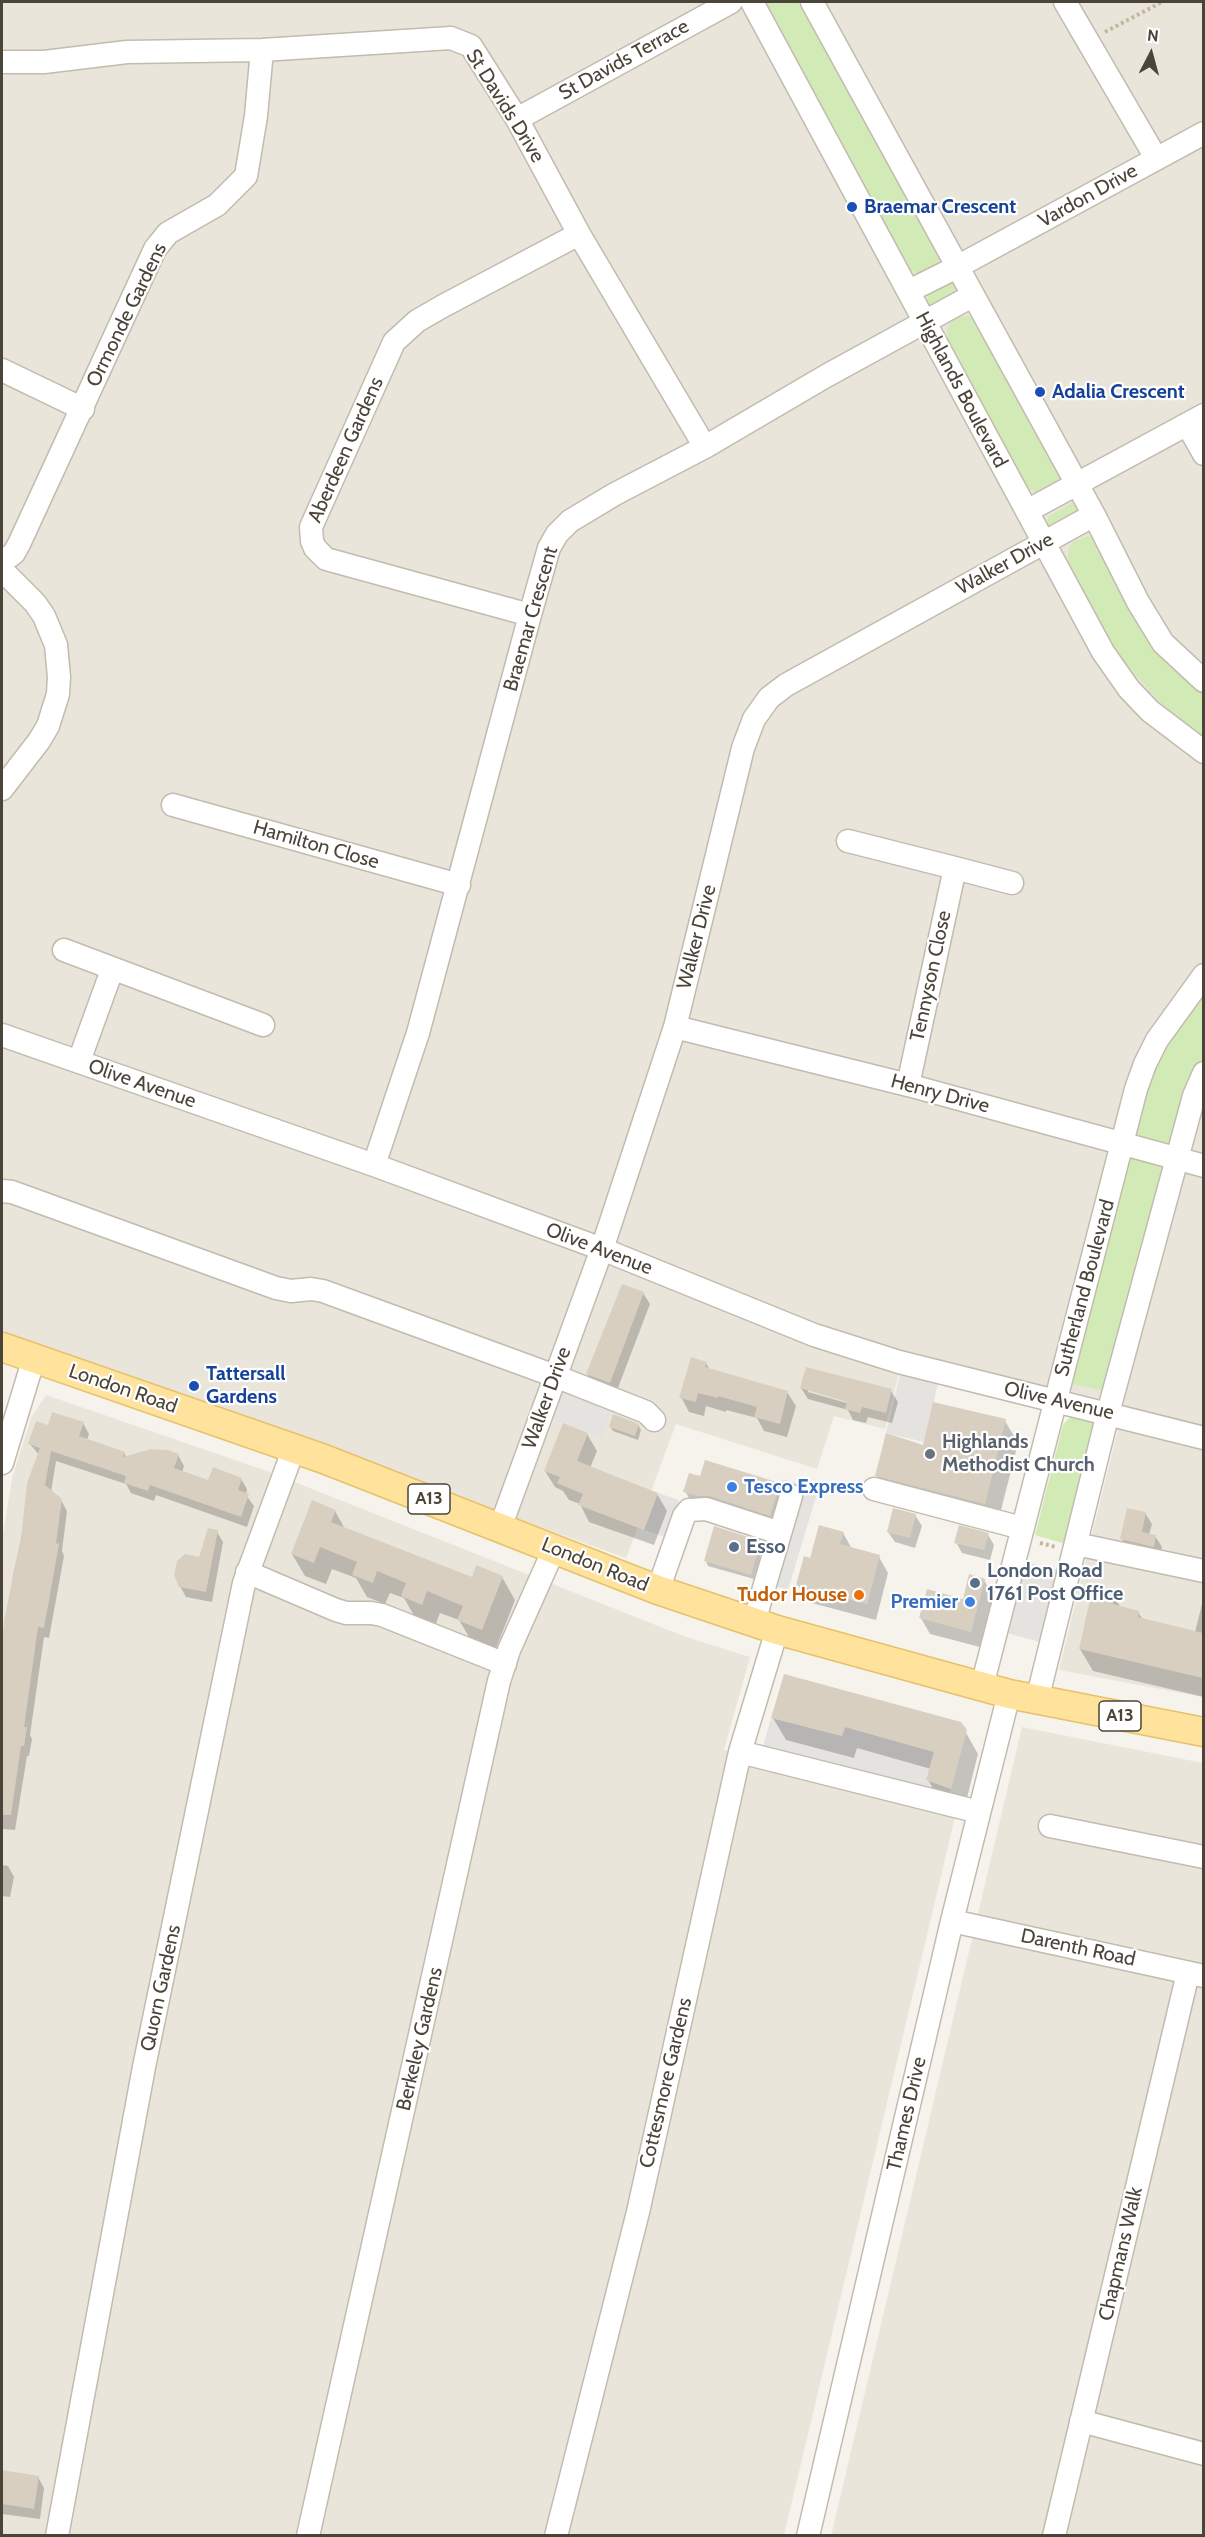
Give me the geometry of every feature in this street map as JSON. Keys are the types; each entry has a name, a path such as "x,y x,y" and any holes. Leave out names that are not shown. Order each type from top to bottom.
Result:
{"main road":[{"name":"London Road","path":"2,1347 294,1448 412,1492 658,1590 765,1626 1009,1694 1203,1732"}],"street":[{"name":"St Davids Terrace","path":"517,119 731,2"},
{"name":"Highlands Boulevard","path":"752,2 1103,652 1129,689 1150,711 1203,752"},
{"path":"812,2 1094,515 1114,558 1163,643 1203,681"},
{"path":"1065,2 1156,158"},
{"name":"St Davids Drive","path":"2,62 44,62 154,51 262,50 451,38 471,46 517,119 579,234 705,447"},
{"name":"Ormonde Gardens","path":"2,562 14,553 19,544 155,249 168,233 217,205 246,176 256,116 262,50"},
{"name":"Vardon Drive","path":"909,291 1203,133"},
{"name":"Aberdeen Gardens","path":"530,615 326,559 315,548 311,527 394,342 417,321 434,311 579,234"},
{"name":"Braemar Crescent","path":"374,1165 418,1033 530,615 549,548 557,534 570,521 615,494 705,447 972,296"},
{"path":"2,370 83,409"},
{"path":"1027,511 1195,419 1203,454"},
{"name":"Walker Drive","path":"500,1528 602,1249 675,1028 743,748 754,719 769,698 786,685 1094,515"},
{"path":"2,570 44,616 56,645 59,676 58,694 48,726 2,789"},
{"name":"Hamilton Close","path":"173,805 459,885"},
{"path":"848,841 1012,883"},
{"name":"Tennyson Close","path":"908,1085 955,868"},
{"path":"64,950 263,1025"},
{"path":"79,1061 112,970"},
{"name":"Sutherland Boulevard","path":"982,1686 1136,1089 1157,1040 1203,975"},
{"name":"Henry Drive","path":"675,1028 908,1085 1203,1166"},
{"name":"Olive Avenue","path":"2,1035 374,1165 602,1249 771,1319 850,1347 899,1362 1203,1437"},
{"path":"1037,1700 1108,1413 1194,1096 1203,1073"},
{"path":"2,1191 23,1196 276,1288 291,1292 311,1289 323,1291 555,1376 646,1412 654,1420"},
{"path":"2,1463 34,1358"},
{"name":"Quorn Gardens","path":"57,2535 144,2067 247,1572 294,1448"},
{"path":"874,1489 1021,1533"},
{"name":"Cottesmore Gardens","path":"556,2535 638,2212 740,1752 765,1626 780,1533 791,1496"},
{"path":"658,1590 684,1516 689,1510 706,1509 780,1533"},
{"path":"1075,1548 1203,1571"},
{"name":"Berkeley Gardens","path":"308,2535 505,1664 555,1549"},
{"path":"247,1572 336,1610 346,1613 382,1615 505,1664"},
{"name":"Thames Drive","path":"808,2535 952,1921 1009,1694"},
{"path":"740,1752 979,1812"},
{"path":"1050,1826 1203,1857"},
{"name":"Darenth Road","path":"952,1921 1196,1974"},
{"name":"Chapmans Walk","path":"1054,2535 1196,1974"},
{"path":"1081,2421 1203,2454"}],"path":[{"path":"1088,41 1162,2"},
{"path":"1021,1533 1075,1548"}],"shaded area":[{"path":"2,2 1203,2 1203,1697 1059,1670 1124,1404 904,1353 885,1429 834,1416 817,1469 676,1424 626,1558 2,1332","holes":["558,1383 588,1433 545,1415"]},
{"path":"902,1366 940,1375 924,1442 886,1433"},
{"path":"557,1383 614,1405 601,1438 545,1416"},
{"path":"46,1395 264,1470 686,1637 750,1657 724,1750 956,1813 784,2535 2,2536 2,1541 12,1478 31,1418"},
{"path":"783,1479 818,1490 788,1590 772,1585 791,1496 779,1493"},
{"path":"658,1493 679,1500 665,1537 644,1530"},
{"path":"1017,1559 1067,1573 1048,1644 999,1631"},
{"path":"771,1718 842,1736 845,1727 934,1752 926,1780 951,1789 947,1801 761,1753"},
{"path":"1022,1727 1203,1763 1203,2535 831,2536"}],"green space":[{"path":"767,2 805,2 942,250 936,268 920,274 910,270 903,263 766,5"},
{"path":"953,282 957,283 960,293 934,307 929,306 926,301 928,296"},
{"path":"968,316 980,322 1060,473 1059,484 1037,494 1026,487 948,344 947,331 950,324 958,317"},
{"path":"1071,503 1077,503 1081,508 1079,512 1053,527 1049,526 1048,517"},
{"path":"1088,536 1100,541 1203,688 1203,737 1161,703 1120,658 1068,562 1068,549 1074,541"},
{"path":"1203,979 1203,1070 1106,1391 1066,1383 1138,1089"},
{"path":"1078,1415 1088,1418 1095,1425 1069,1545 1035,1535 1063,1425 1069,1418"}],"building":[{"path":"622,1284 644,1292 610,1383 586,1374"},
{"path":"691,1357 707,1362 705,1367 788,1391 780,1424 754,1417 757,1407 718,1396 718,1398 698,1393 696,1402 679,1398"},
{"path":"806,1367 892,1389 886,1413 862,1407 860,1413 845,1409 847,1402 800,1388"},
{"path":"933,1402 1006,1419 985,1504 875,1476 886,1433 923,1445"},
{"path":"52,1412 84,1422 79,1436 125,1452 123,1457 151,1449 168,1450 179,1454 174,1468 208,1480 213,1467 242,1478 238,1490 249,1494 241,1517 150,1485 148,1491 124,1483 126,1476 51,1451 45,1485 62,1499 56,1543 59,1544 44,1628 38,1627 24,1727 27,1727 24,1746 21,1746 11,1815 2,1815 4,1621 21,1538 27,1483 40,1448 28,1444 36,1421 48,1425"},
{"path":"613,1414 639,1424 635,1436 609,1427"},
{"path":"563,1423 588,1433 577,1461 658,1493 644,1530 578,1505 583,1494 557,1483 560,1477 544,1471"},
{"name":"Tesco Express","path":"705,1460 780,1483 770,1516 710,1496 683,1492 689,1473 700,1476"},
{"path":"312,1500 336,1510 331,1522 472,1577 476,1565 503,1576 482,1630 457,1620 463,1606 427,1591 422,1605 401,1596 406,1583 377,1571 373,1583 352,1575 357,1562 320,1547 314,1563 291,1554"},
{"path":"893,1508 916,1514 910,1538 887,1532"},
{"path":"1127,1508 1146,1512 1142,1532 1156,1535 1154,1547 1120,1539"},
{"path":"819,1525 844,1532 840,1544 880,1555 867,1604 796,1585 804,1556 810,1558"},
{"path":"959,1525 989,1533 984,1550 954,1543"},
{"name":"Esso","path":"714,1526 761,1541 751,1575 704,1561"},
{"path":"208,1528 218,1530 206,1592 179,1587 174,1575 177,1561 185,1554 199,1557"},
{"path":"969,1574 985,1579 971,1632 919,1618 927,1589 963,1599"},
{"path":"1092,1590 1115,1595 1113,1604 1139,1611 1138,1617 1203,1633 1203,1678 1079,1649"},
{"path":"784,1674 961,1722 967,1730 951,1789 926,1780 934,1752 845,1727 842,1736 771,1718"},
{"path":"2,2470 39,2476 34,2509 2,2504"}],"place":[{"name":"Braemar Crescent","path":"852,207"},
{"name":"Adalia Crescent","path":"1040,392"},
{"name":"Tattersall Gardens","path":"194,1386"},
{"name":"Highlands Methodist Church","path":"930,1454"},
{"name":"Tesco Express","path":"732,1487"},
{"name":"Esso","path":"734,1547"},
{"name":"London Road 1761 Post Office","path":"975,1583"},
{"name":"Tudor House","path":"859,1595"},
{"name":"Premier","path":"970,1602"}]}
